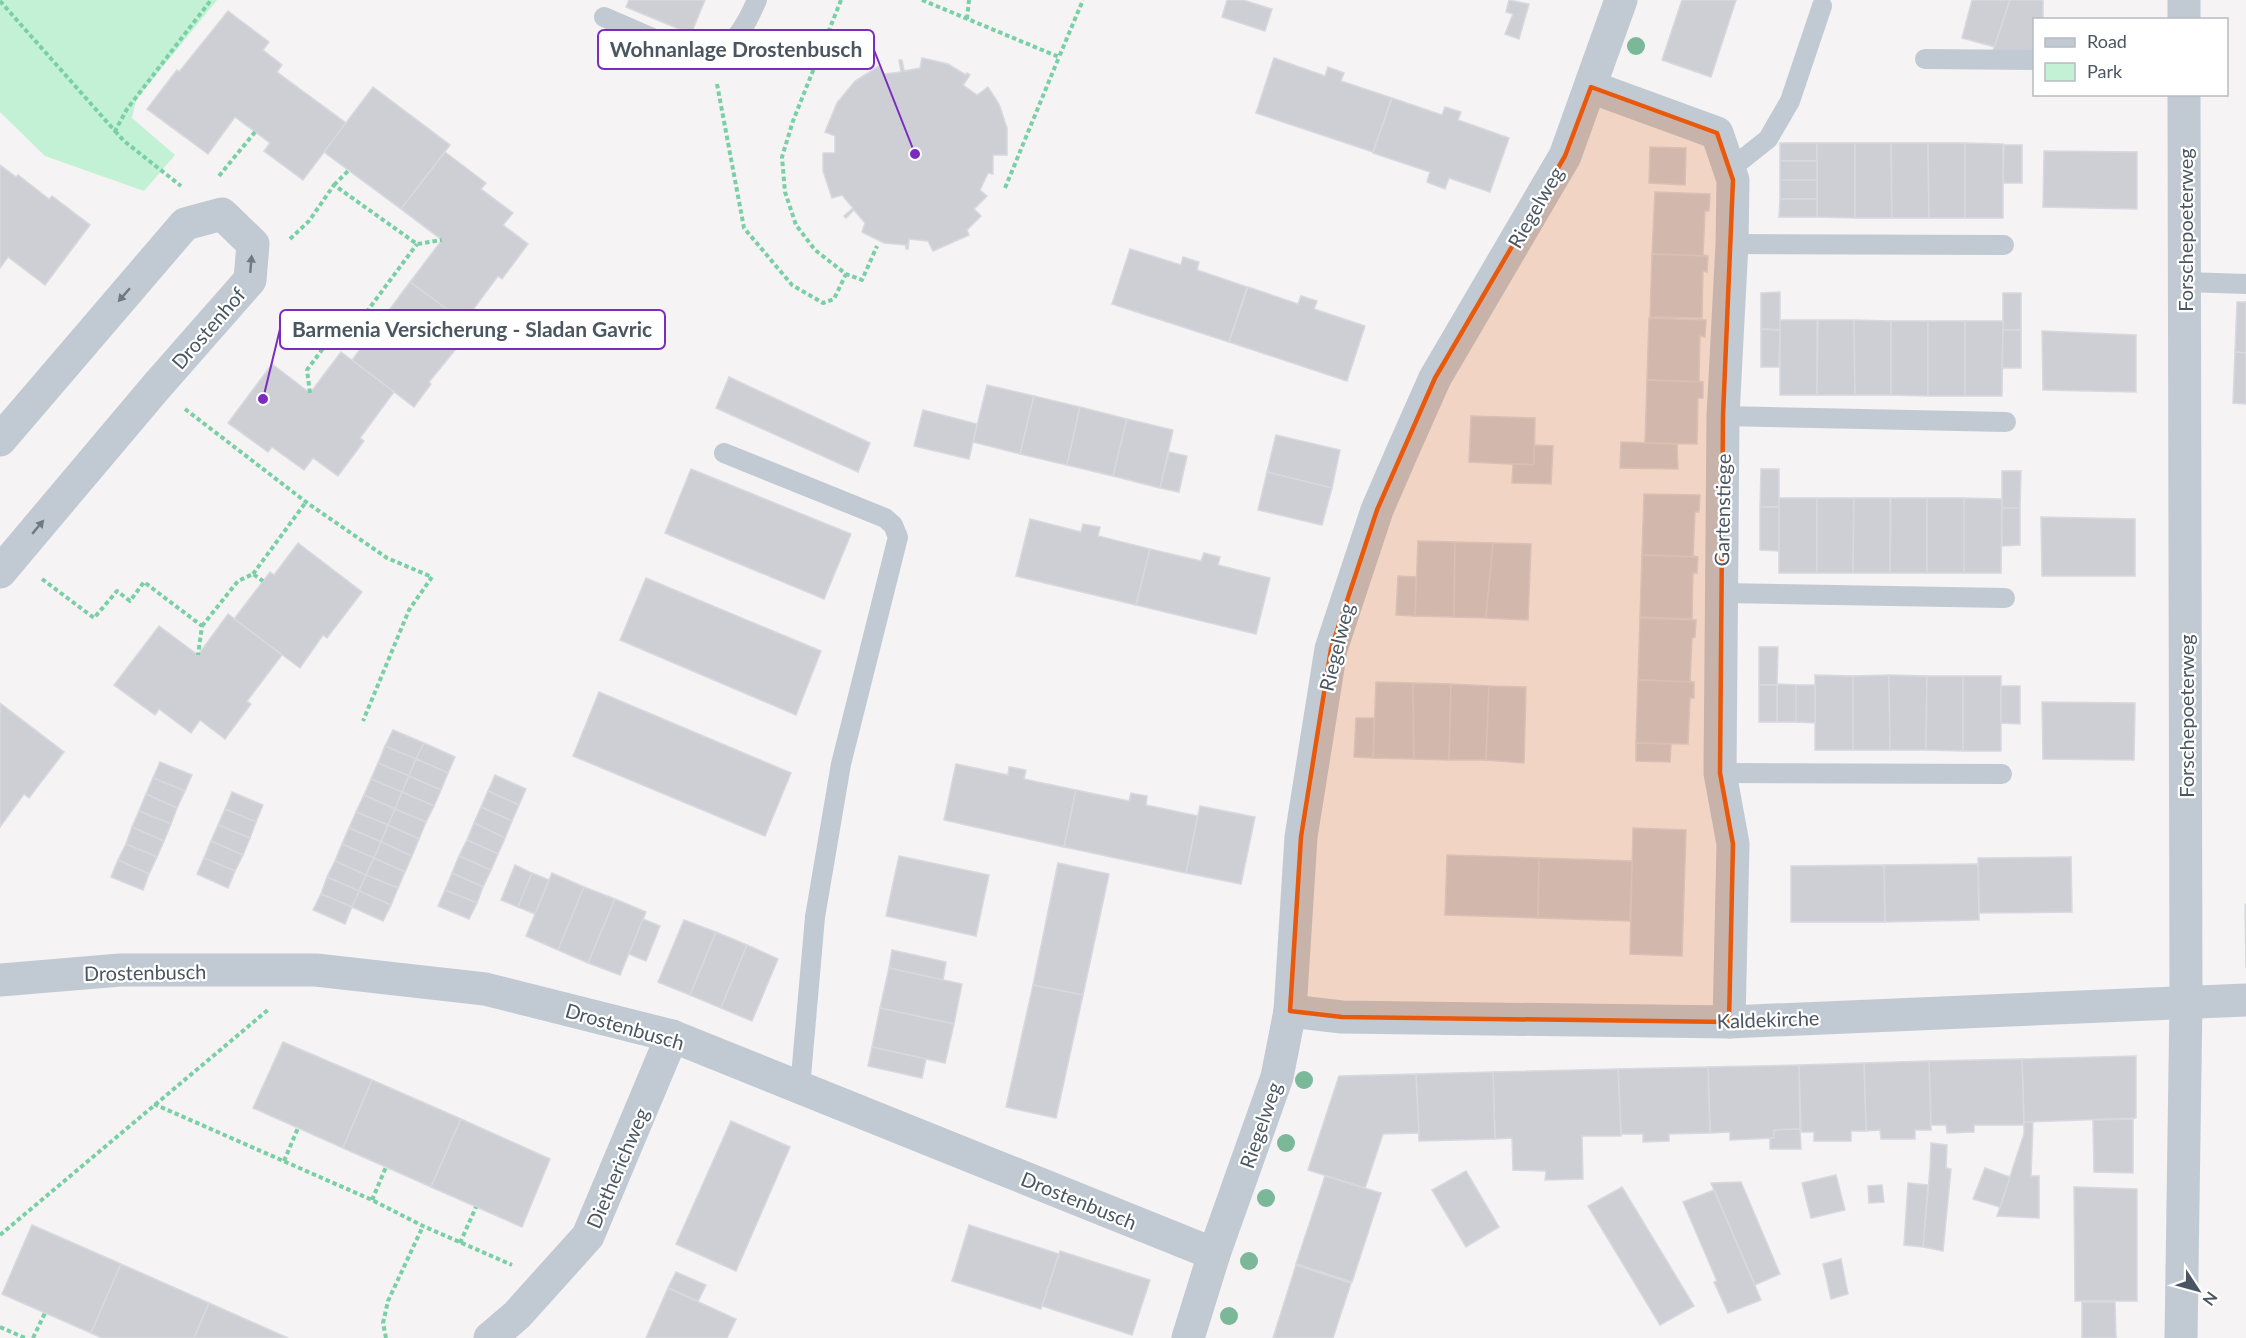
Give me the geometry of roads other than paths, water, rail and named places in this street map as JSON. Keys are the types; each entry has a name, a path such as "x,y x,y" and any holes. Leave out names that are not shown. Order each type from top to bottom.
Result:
{"street":[{"name":"Riegelweg","path":"1188,1338 1214,1254 1277,1077 1290,1011 1301,837 1331,649 1377,510 1435,378 1565,156 1621,0"},
{"path":"2184,0 2184,18"},
{"name":"Gartenstiege","path":"1591,87 1717,133 1733,180 1723,416 1720,773 1733,844 1729,1022"},
{"name":"Forschepoeterweg","path":"2181,1338 2186,1001 2184,96"},
{"name":"Drostenhof","path":"0,440 185,224 222,214 253,244 250,280 156,387 7,564"},
{"name":"Drostenbusch","path":"0,980 120,970 316,970 485,989 672,1036 1214,1254"},
{"name":"Kaldekirche","path":"1290,1011 1342,1017 1729,1022 2246,1000"},
{"name":"Dietherichweg","path":"490,1338 517,1315 588,1236 672,1036"}],"lane":[{"path":"604,17 696,57 711,53 735,41 757,0"},
{"path":"1729,170 1768,139 1790,101 1822,6"},
{"path":"1925,59 2033,60"},
{"path":"1732,244 2004,245"},
{"path":"2185,282 2246,284"},
{"path":"1723,416 2006,422"},
{"path":"724,453 885,518 893,525 898,537 841,764 815,917 800,1088"},
{"path":"1721,593 2006,598"},
{"path":"1720,773 2002,774"}],"place":[{"name":"Wohnanlage Drostenbusch","path":"915,154"},
{"name":"Barmenia Versicherung - Sladan Gavric","path":"263,399"}]}
